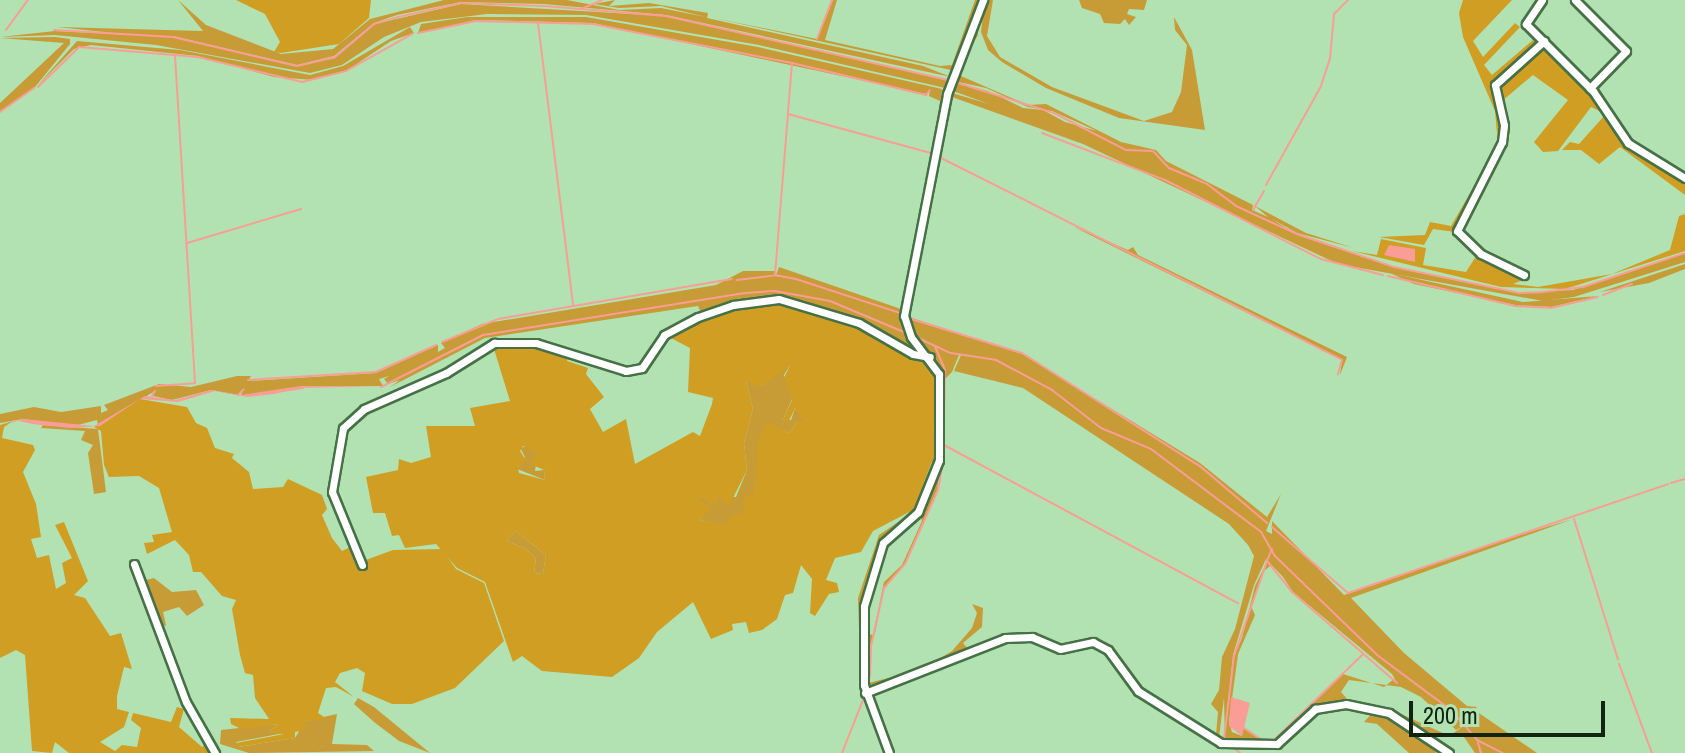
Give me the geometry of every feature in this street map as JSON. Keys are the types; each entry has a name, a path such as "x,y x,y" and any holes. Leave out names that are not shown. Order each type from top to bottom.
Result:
{"street":[{"path":"889,753 865,693 863,621 879,551 918,512 939,460 940,384 930,357 911,337 904,316 951,82 983,0"},
{"path":"1542,0 1525,21 1590,88 1628,143 1685,178"},
{"path":"1575,0 1626,51 1590,88"},
{"path":"1524,275 1481,254 1457,231 1502,142 1504,118 1495,85 1544,41"},
{"path":"362,565 332,492 343,428 364,409 446,373 494,343 536,343 626,371 642,368 664,335 698,317 733,305 779,299 859,323 913,354 930,357"},
{"path":"134,564 186,702 215,753"},
{"path":"865,693 1005,638 1032,637 1060,649 1093,642 1108,650 1138,691 1221,743 1277,744 1315,709 1346,704 1389,713 1449,753"}],"shaded area":[{"path":"178,0 206,25 281,54 333,49 370,19 444,0 567,0 619,10 661,8 706,17 661,6 619,8 594,4 615,0 609,6 649,3 708,13 707,18 923,66 951,77 666,15 544,4 461,2 397,15 374,23 334,56 297,65 173,36 160,38 57,27 203,31"},
{"path":"236,0 371,0 369,18 339,44 281,53 274,52 280,42 265,14"},
{"path":"833,0 837,0 825,40 940,66 952,65 975,0 981,0 951,70 709,17 817,39"},
{"path":"985,0 993,0 987,36 1000,57 1052,87 1144,121 1172,112 1181,92 1187,45 1175,30 1174,17 1192,50 1205,130 1119,118 1046,88 1002,62 988,50 981,32"},
{"path":"1079,0 1147,0 1144,10 1129,9 1127,14 1136,17 1129,25 1125,19 1120,24 1104,23 1100,14 1082,8"},
{"path":"1463,0 1512,0 1473,41 1483,57 1515,23 1520,27 1484,65 1492,75 1533,40 1537,43 1493,83 1503,125 1500,142 1455,232 1433,229 1424,245 1379,237 1425,235 1430,222 1451,226 1498,145 1495,111 1463,37 1459,13"},
{"path":"461,4 666,16 950,81 945,88 759,45 586,15 487,14 421,22 384,37 342,65 310,73 156,45 55,35 0,37 55,31 173,37 297,66 335,58 375,24"},
{"path":"467,17 586,17 758,47 942,89 934,153 940,101 929,96 930,90 926,94 593,23 476,20 418,33 421,24"},
{"path":"976,23 978,35 960,67 961,76 1028,105 1046,104 1121,142 1156,150 1166,161 1253,205 1252,210 1268,217 1255,206 1306,233 1354,248 1297,233 1272,219 1297,235 1394,267 1519,293 1573,290 1685,253 1685,262 1574,297 1543,301 1338,264 1083,144 952,97 948,103 952,93 989,104 953,91 953,82 988,91 1023,108 1043,110 1065,122 1097,131 1052,111 1028,107 986,88 954,81"},
{"path":"410,27 414,33 391,41 346,71 313,80 274,77 198,56 91,45 74,49 37,86 77,41 180,50 310,75 343,66"},
{"path":"0,38 70,39 70,44 35,87 0,111 0,103 64,43"},
{"path":"1543,47 1588,90 1604,113 1591,107 1558,151 1543,152 1534,142 1568,100 1533,75 1502,101 1499,86"},
{"path":"1605,115 1623,143 1685,183 1685,195 1620,147 1599,164 1581,150 1562,150 1570,142 1579,144"},
{"path":"1685,214 1685,251 1565,289 1501,287 1352,251 1377,255 1381,239 1426,248 1423,265 1466,272 1478,253 1525,279 1513,284 1538,287 1612,274 1670,250 1679,216"},
{"path":"1072,226 1128,250 1133,247 1138,255 1347,357 1340,375 1342,360"},
{"path":"1389,245 1415,249 1415,262 1384,255"},
{"path":"1685,264 1685,269 1649,283 1600,292"},
{"path":"779,267 904,310 901,320 926,355 702,315 698,306 485,338 390,387 400,380 388,384 384,379 389,376 379,379 383,386 308,386 246,395 241,395 244,388 238,395 211,390 172,400 153,396 155,391 98,425 97,420 74,426 23,419 0,423 0,414 34,407 61,412 101,406 101,413 108,410 104,405 159,384 191,387 237,376 251,376 248,381 376,373 438,345 438,352 445,348 441,343 482,324 716,285 743,271 775,271 774,276 790,278 776,275"},
{"path":"1390,273 1523,302 1598,296 1551,307 1515,305 1414,284"},
{"path":"775,301 858,324 929,358 935,378 933,459 913,510 873,531 861,552 835,558 826,580 837,583 839,592 829,594 815,616 810,613 812,579 801,565 793,593 785,595 777,619 762,630 749,633 746,622 732,624 733,630 711,639 693,602 657,632 639,658 612,677 542,671 522,656 513,662 485,582 457,568 436,544 405,548 399,535 392,536 385,513 373,513 366,477 398,470 399,459 411,463 431,457 426,426 475,426 470,408 510,401 494,349 483,350 514,341 569,354 567,361 588,368 586,374 604,397 590,409 603,432 626,419 635,464 693,432 700,436 713,398 688,392 690,348 667,336 726,309","holes":["790,365 784,378 792,400 783,420 788,423 795,408 804,422 797,422 789,433 768,421 758,441 755,491 744,498 743,513 732,515 725,525 700,520 711,507 700,502 700,497 716,505 719,496 729,506 747,470 744,443 753,409 746,381 760,387","523,446 538,453 530,464 544,470 545,480 519,473 518,467 526,460 520,451","515,531 546,555 543,574 534,573 536,559 526,549 507,541"]},
{"path":"906,316 1022,354 1200,463 1267,517 1281,494 1266,531 1272,534 1272,521 1344,595 1573,519 1351,598 1404,653 1467,706 1477,707 1470,715 1476,711 1537,753 1482,753 1477,740 1480,753 1475,753 1464,737 1452,734 1465,725 1456,730 1421,697 1401,687 1386,685 1394,679 1397,683 1392,674 1293,592 1266,559 1254,585 1233,655 1225,733 1224,698 1219,737 1210,737 1216,735 1218,712 1211,704 1219,690 1222,657 1235,629 1254,556 1248,545 1229,524 1023,388 954,371 961,355 955,353 959,355 952,372 945,379 944,370 941,382 936,364 910,334"},
{"path":"929,364 936,368 937,460 916,513 889,534 863,604 861,695 858,598 879,535 911,513 932,464 935,380"},
{"path":"790,365 784,375 792,399 783,420 791,420 795,408 805,422 797,422 789,433 777,427 764,432 755,491 743,513 725,526 700,520 710,507 699,502 700,496 712,503 719,496 736,497 747,470 744,443 753,409 746,381 763,385 781,366"},
{"path":"944,382 943,454 937,490 903,567 884,588 875,633 870,646 868,683 921,670 952,651 972,628 977,613 972,604 983,608 982,627 963,643 968,649 933,667 866,691 864,633 873,635 884,582 902,565 922,521 919,512 940,460"},
{"path":"301,386 387,386 298,388 247,397 215,391 178,402 140,399 100,426 70,428 19,421 0,425 23,419 94,426 145,396 175,400 211,390 241,395"},
{"path":"140,399 187,407 196,423 207,428 215,448 234,454 232,458 249,472 253,489 283,487 288,479 322,495 327,509 322,515 332,538 342,551 350,547 363,570 363,561 393,550 442,549 456,569 484,583 504,641 455,688 412,704 392,704 362,691 365,673 357,668 340,673 335,682 354,697 336,687 326,688 318,713 327,719 305,721 305,730 295,732 295,738 238,747 236,743 284,734 268,733 278,724 241,729 231,724 230,718 269,719 255,698 253,675 245,673 240,655 232,609 236,600 222,596 201,572 193,572 189,555 175,540 147,554 144,543 154,542 152,535 172,532 159,488 139,476 109,477 104,465 101,431 94,427"},
{"path":"13,421 4,427 2,438 33,445 35,450 23,472 36,504 41,537 31,539 37,558 49,555 56,589 66,583 62,563 72,558 55,525 64,522 88,581 74,595 85,598 110,636 121,633 132,669 124,667 117,696 117,709 129,712 124,727 100,742 115,751 122,745 137,747 141,728 131,720 133,713 171,722 177,707 184,709 179,727 202,747 208,742 214,753 69,753 55,742 52,753 32,751 25,655 16,650 0,658 0,425"},
{"path":"43,425 98,429 106,492 94,494 88,453 93,445 81,440 85,431 41,428"},
{"path":"528,446 538,453 535,471 544,470 545,480 517,469 525,457 520,448"},
{"path":"515,531 546,555 543,574 534,573 536,559 526,549 507,541"},
{"path":"1267,562 1276,571 1270,566 1264,571 1251,606 1255,615 1238,654 1229,721 1232,732 1242,736 1243,728 1265,743 1225,742 1234,656 1242,638 1255,586"},
{"path":"154,578 172,592 196,590 204,605 187,616 179,607 163,612 166,625 160,629 142,581"},
{"path":"1343,674 1371,683 1349,680 1341,692 1348,700 1390,709 1445,734 1432,734 1382,709 1342,703 1314,708 1278,738"},
{"path":"1231,697 1250,703 1242,736 1229,726"},
{"path":"358,698 374,707 430,753 399,741 374,722 354,704"},
{"path":"1375,710 1429,741 1436,753 1409,753 1377,724 1364,722"},
{"path":"337,714 332,744 367,745 374,751 249,753 220,744 221,730 278,724 270,731 284,733 236,742 239,747 295,738 305,721"}],"waterway":[{"path":"6,30 28,0"},
{"path":"581,9 602,0"},
{"path":"817,39 832,0"},
{"path":"1266,185 1321,86 1330,59 1334,14 1348,0"},
{"path":"54,30 173,37 297,66 335,57 374,24 398,17 461,3 544,6 666,16 948,80"},
{"path":"418,33 476,21 593,24 792,63"},
{"path":"538,23 573,305"},
{"path":"38,87 79,47 198,57 302,82 346,71 412,34"},
{"path":"156,386 195,383 175,55"},
{"path":"788,112 792,63 926,95 930,90"},
{"path":"955,82 1054,113 1126,150 1153,151 1169,168 1207,184 1236,206 1297,234 1394,267 1519,293 1543,292 1583,287 1685,253"},
{"path":"0,112 34,88"},
{"path":"775,275 788,114 931,153"},
{"path":"1042,133 1165,180 1321,259 1383,275"},
{"path":"939,157 1342,360 1338,374"},
{"path":"1253,210 1264,191"},
{"path":"187,243 301,209"},
{"path":"737,280 775,275 796,279 900,313"},
{"path":"1388,276 1516,306 1551,308 1598,297"},
{"path":"442,342 498,319 732,279"},
{"path":"1603,295 1632,284"},
{"path":"381,387 483,335 745,293 775,291 830,301 906,333"},
{"path":"908,318 1022,353 1201,467 1267,523"},
{"path":"916,337 951,353 996,360 1052,390 1101,428 1151,449 1261,532 1275,556 1377,655 1452,711 1477,740 1503,753"},
{"path":"248,380 376,372 436,345"},
{"path":"870,677 871,646 884,588 905,564 938,490 943,462 945,370 935,347"},
{"path":"262,394 303,388"},
{"path":"238,395 244,389"},
{"path":"152,396 155,391"},
{"path":"29,421 42,424"},
{"path":"944,445 1238,603"},
{"path":"1671,483 1685,479"},
{"path":"1272,527 1348,593 1668,484"},
{"path":"1574,519 1618,659"},
{"path":"1272,549 1267,561 1292,592 1397,683"},
{"path":"1224,739 1234,656 1267,561"},
{"path":"1273,741 1363,654"},
{"path":"1619,664 1652,753"},
{"path":"842,753 863,700"},
{"path":"1244,728 1263,741"},
{"path":"1478,743 1481,753"},
{"path":"1233,747 1240,753"}]}
